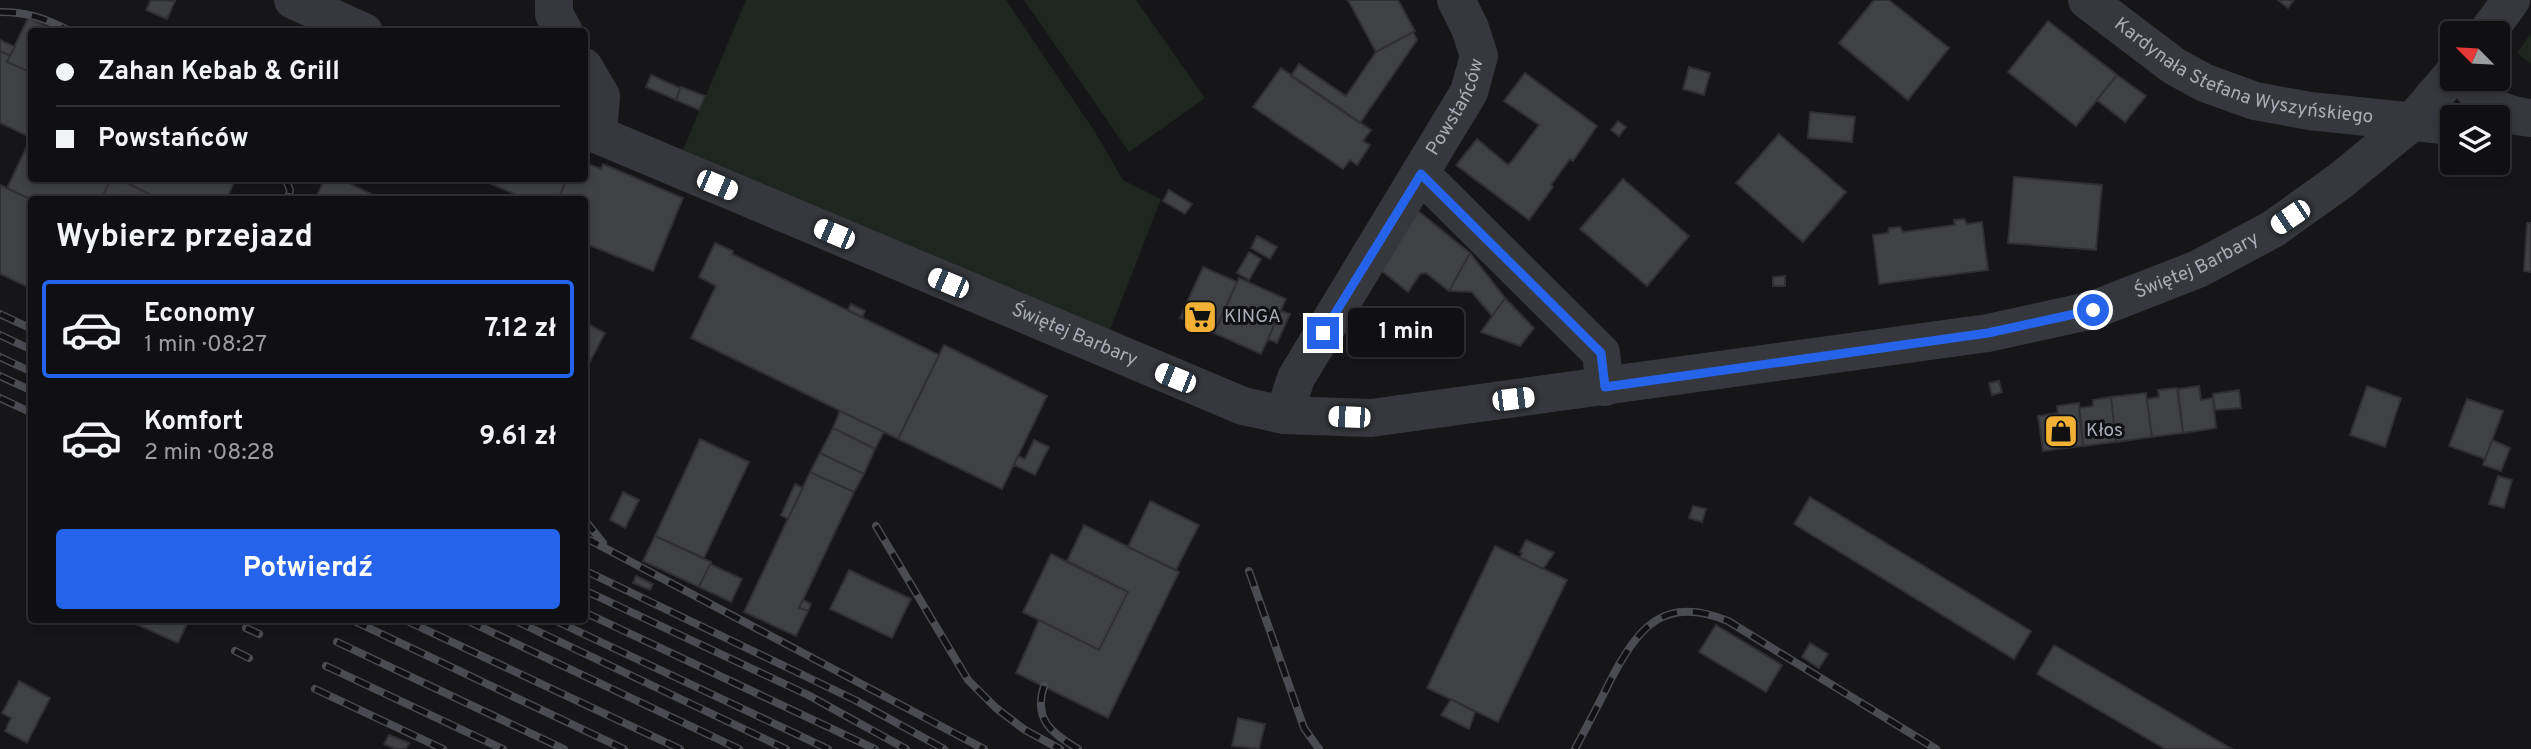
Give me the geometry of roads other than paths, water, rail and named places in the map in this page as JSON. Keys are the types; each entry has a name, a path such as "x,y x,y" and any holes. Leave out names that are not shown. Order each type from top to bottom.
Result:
{"street":[{"path":"293,0 355,28"},
{"path":"554,0 554,14 562,28"},
{"name":"Powstańców","path":"1284,415 1296,378 1469,92 1479,56 1470,28 1456,0"},
{"path":"2496,21 2511,0"},
{"name":"Kardynała Stefana Wyszyńskiego","path":"2097,3 2174,66 2205,83 2255,101 2309,111 2440,125"},
{"path":"588,74 601,96 591,132"},
{"name":"Świętej Barbary","path":"591,132 1243,406 1284,415 1371,418 1603,370 1988,333 2093,310 2198,269 2273,229 2340,181 2411,123 2440,89"},
{"path":"2474,91 2486,102 2512,117 2531,118"},
{"path":"2309,111 2328,129 2336,148 2340,181"},
{"path":"2510,130 2531,131"},
{"name":"Powstańców","path":"1421,174 1603,370"}],"railway":[{"path":"0,12 38,17 64,28"},
{"path":"287,182 289,196"},
{"path":"0,314 28,327"},
{"path":"0,335 28,348"},
{"path":"0,357 28,370"},
{"path":"0,376 28,389"},
{"path":"0,398 28,411"},
{"path":"588,524 603,543"},
{"path":"876,526 968,680 996,708 1025,730 1060,749"},
{"path":"588,539 984,749"},
{"path":"1249,571 1304,728 1319,749"},
{"path":"588,572 855,700 944,749"},
{"path":"588,592 808,695 906,749"},
{"path":"1575,749 1631,645 1655,621 1669,614 1686,612 1728,621 1936,749"},
{"path":"588,614 875,749"},
{"path":"358,623 624,749"},
{"path":"411,623 680,749"},
{"path":"472,623 739,749"},
{"path":"520,623 786,749"},
{"path":"560,623 828,749"},
{"path":"246,628 259,634"},
{"path":"337,642 564,749"},
{"path":"235,651 249,658"},
{"path":"326,666 503,749"},
{"path":"1044,686 1041,698 1043,717 1053,731 1078,749"},
{"path":"315,689 443,749"}],"place":[{"name":"KINGA","path":"1200,317"},
{"name":"Kłos","path":"2061,431"}]}
